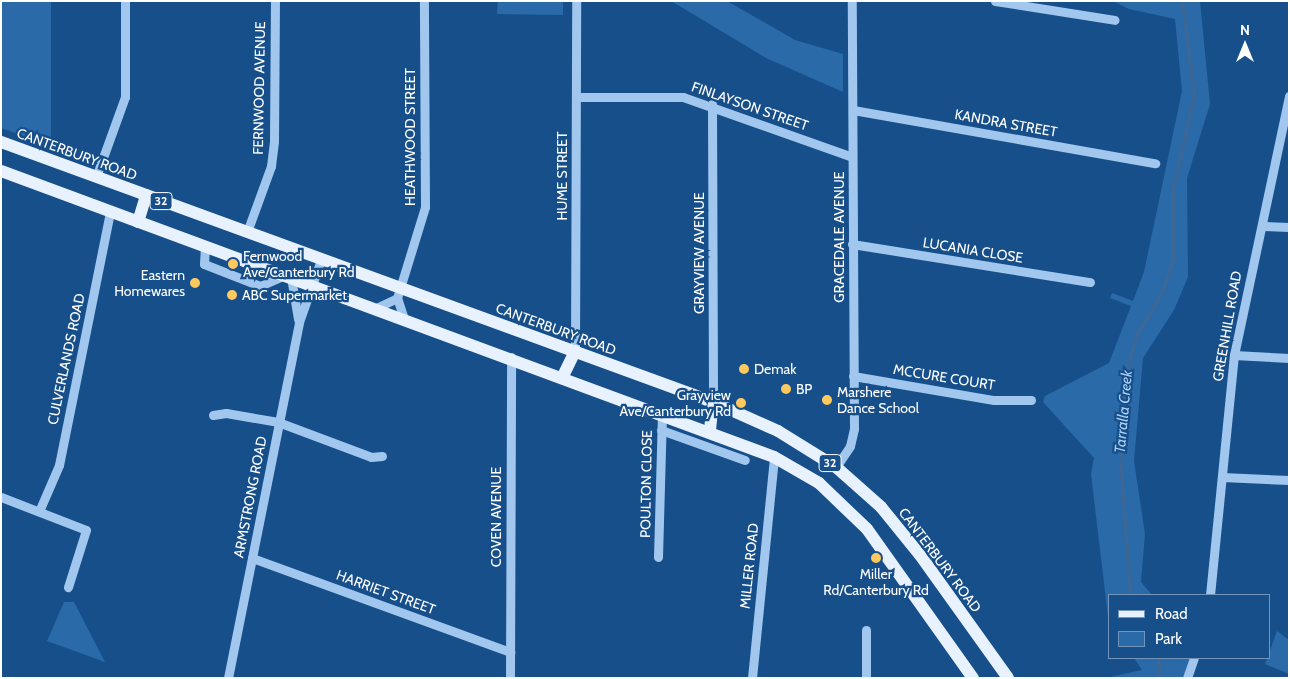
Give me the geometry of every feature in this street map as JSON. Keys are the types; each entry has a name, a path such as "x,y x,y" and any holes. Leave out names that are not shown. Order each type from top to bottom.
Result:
{"main road":[{"name":"CANTERBURY ROAD","path":"1,142 321,260 398,293 575,351 713,402 778,430 836,467 881,507 920,555 1008,678"},
{"name":"32","path":"1,171 710,430 774,457 819,483 862,523 973,678"},
{"path":"138,222 146,195"},
{"path":"564,376 575,351"},
{"path":"710,430 713,402"}],"street":[{"path":"96,177 125,97 126,1"},
{"name":"FERNWOOD AVENUE","path":"247,232 271,166 274,141 275,1"},
{"name":"HEATHWOOD STREET","path":"398,293 425,207 424,1"},
{"name":"HUME STREET","path":"575,351 576,1"},
{"name":"GRACEDALE AVENUE","path":"836,467 853,438 852,1"},
{"path":"995,1 1115,20"},
{"name":"GREENHILL ROAD","path":"1210,594 1234,355 1263,226 1289,96"},
{"name":"FINLAYSON STREET","path":"576,97 683,97 712,104 852,157"},
{"name":"GRAYVIEW AVENUE","path":"712,104 713,402"},
{"name":"KANDRA STREET","path":"853,110 1155,163"},
{"name":"CULVERLANDS ROAD","path":"40,509 59,465 110,212"},
{"path":"1263,226 1289,227"},
{"name":"LUCANIA CLOSE","path":"852,244 1090,282"},
{"path":"205,245 204,264 260,286 288,276"},
{"name":"ARMSTRONG ROAD","path":"228,678 299,322 321,260"},
{"name":"ARMSTRONG ROAD","path":"288,276 299,322"},
{"path":"376,308 398,293 404,319"},
{"path":"1234,355 1289,358"},
{"name":"COVEN AVENUE","path":"510,678 511,357"},
{"name":"MCCURE COURT","path":"853,376 994,400 1031,400"},
{"path":"213,415 226,413 278,422 372,457 382,456"},
{"name":"POULTON CLOSE","path":"658,557 662,413"},
{"path":"661,430 745,460"},
{"name":"MILLER ROAD","path":"752,678 774,457"},
{"path":"1222,477 1289,480"},
{"path":"1,497 40,509 86,530 68,587"},
{"name":"HARRIET STREET","path":"252,558 510,652"},
{"path":"866,630 866,678"},
{"path":"1187,678 1194,659"}],"green space":[{"path":"1,1 51,1 51,146 1,128"},
{"path":"498,1 563,1 563,15 497,14"},
{"path":"671,1 727,1 795,40 843,54 843,92 766,58"},
{"path":"1113,1 1200,1 1210,104 1187,178 1188,277 1174,310 1143,358 1134,461 1145,534 1141,582 1151,594 1108,594 1108,617 1091,474 1094,458 1043,402 1045,396 1109,363 1131,306 1110,298 1112,293 1133,301 1144,272 1182,91 1175,19 1129,9"},
{"path":"64,602 74,602 105,662 47,641"},
{"path":"1277,631 1289,640 1289,674 1265,664 1267,659 1270,659 1270,650"},
{"path":"1135,659 1190,659 1183,678 1106,678 1142,670"}],"waterway":[{"name":"Tarralla Creek","path":"1130,594 1120,457 1124,381 1136,336 1161,294 1173,261 1173,189 1194,95 1182,1"},
{"name":"Tarralla Creek","path":"1159,659 1160,678"}],"place":[{"name":"Fernwood Ave/Canterbury Rd","path":"233,264"},
{"name":"Eastern Homewares","path":"195,283"},
{"name":"ABC Supermarket","path":"232,295"},
{"name":"Demak","path":"744,369"},
{"name":"BP","path":"786,389"},
{"name":"Marshere Dance School","path":"827,400"},
{"name":"Grayview Ave/Canterbury Rd","path":"741,403"},
{"name":"Miller Rd/Canterbury Rd","path":"876,558"}]}
